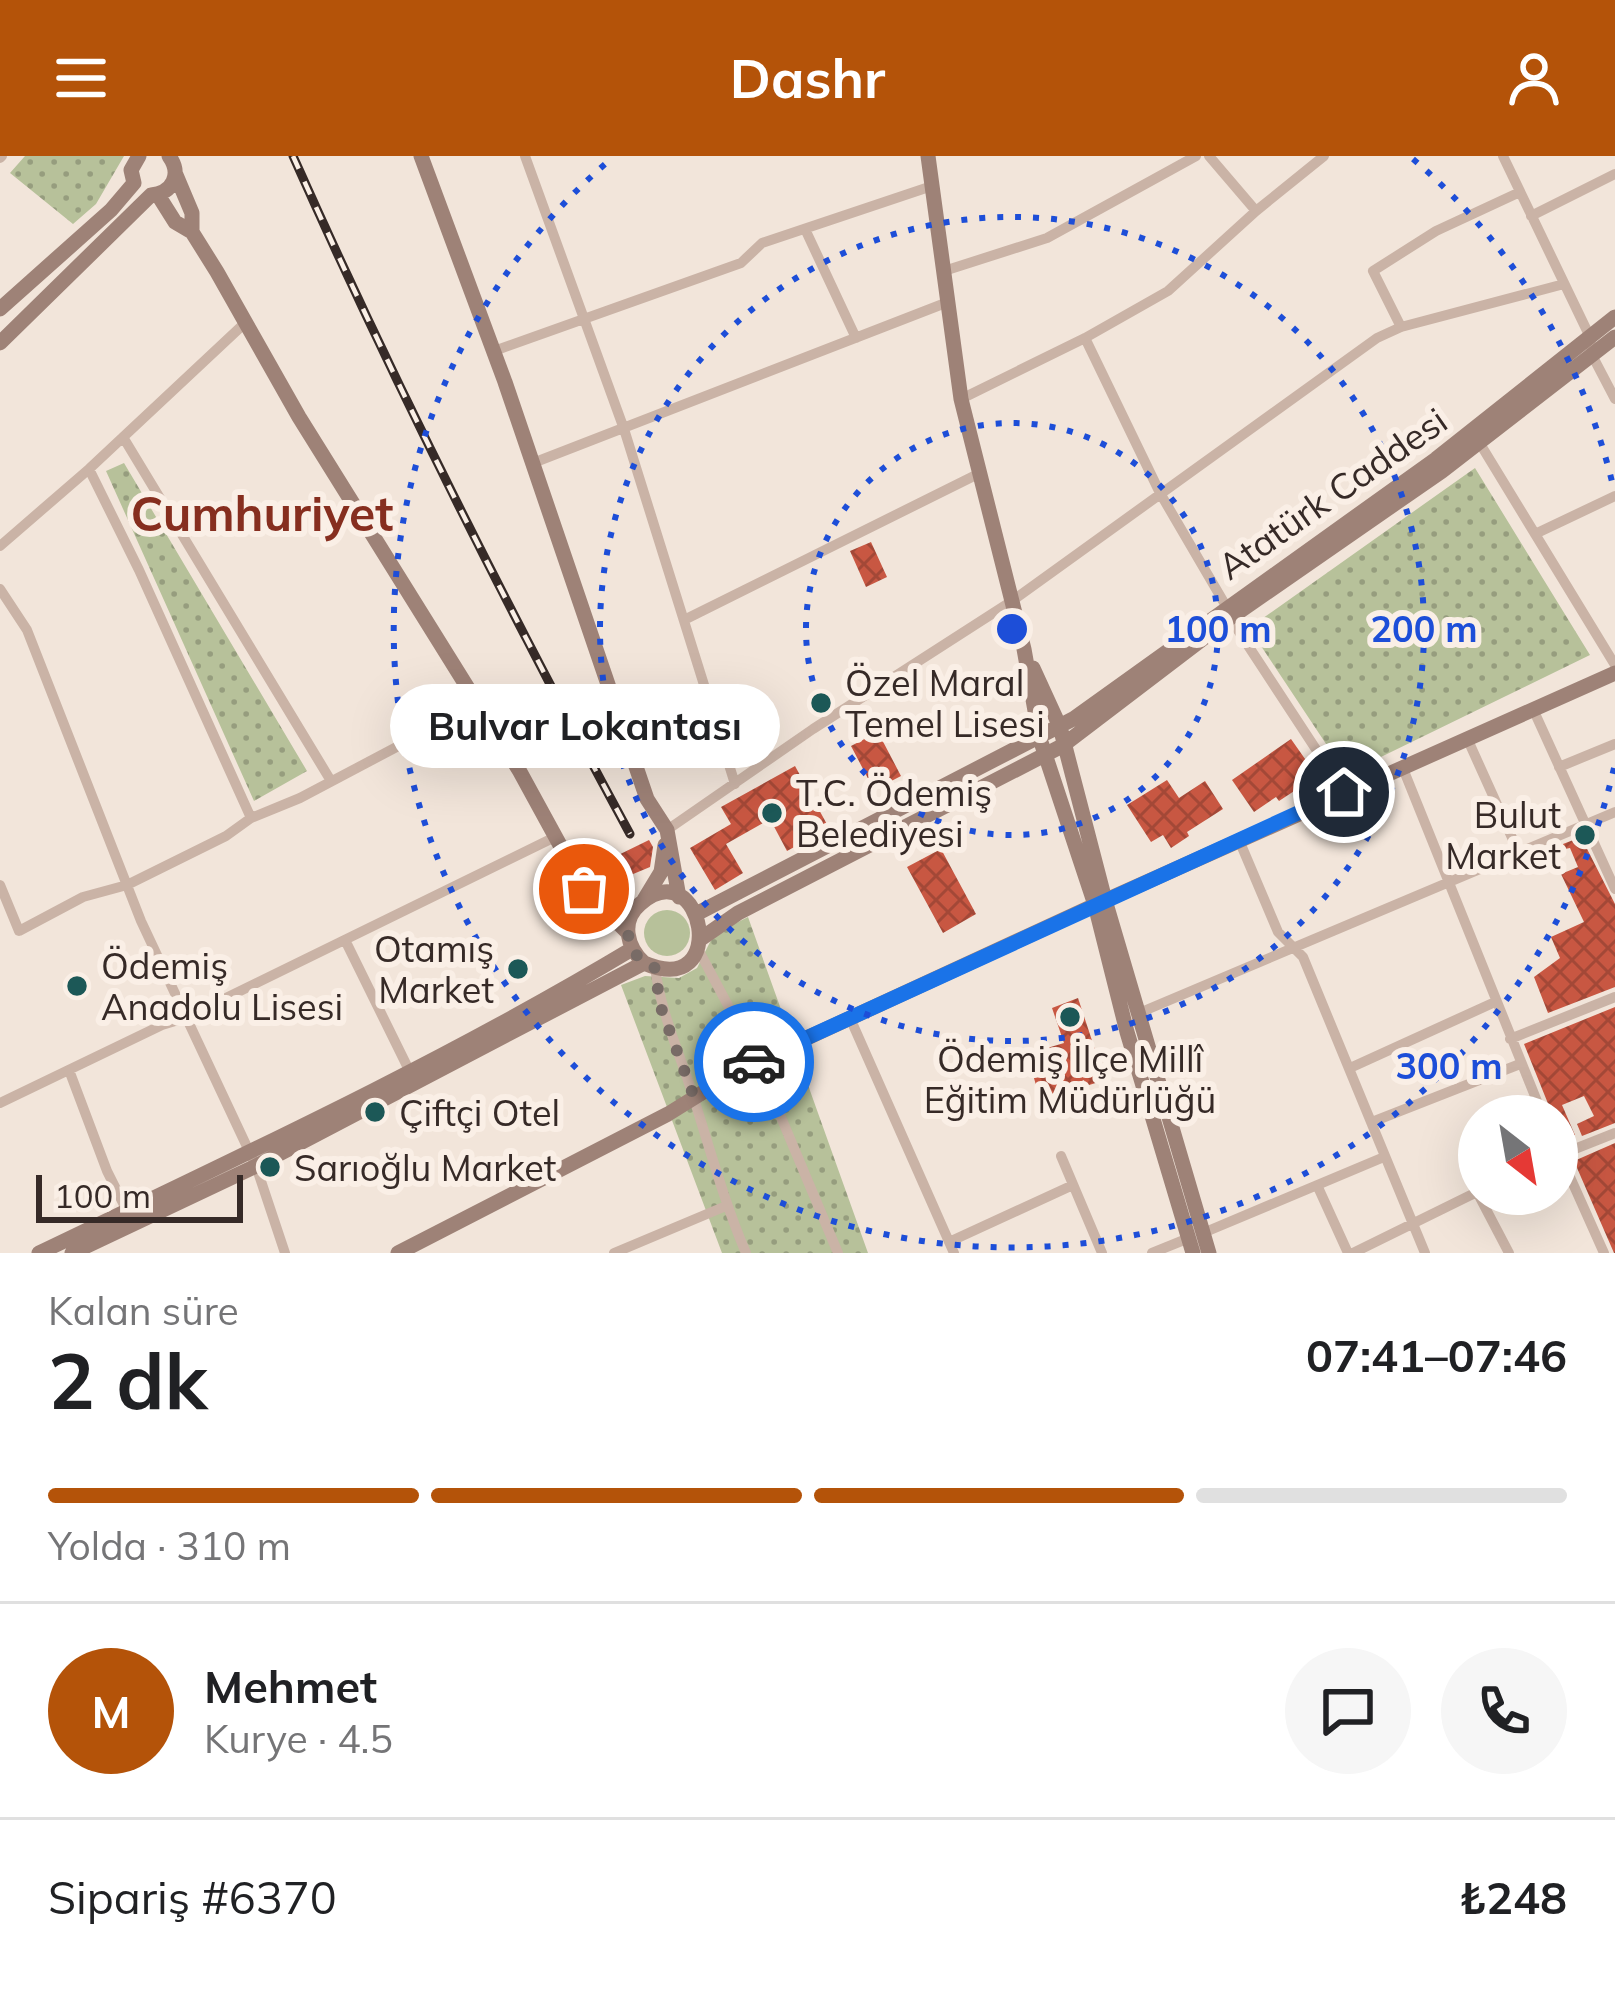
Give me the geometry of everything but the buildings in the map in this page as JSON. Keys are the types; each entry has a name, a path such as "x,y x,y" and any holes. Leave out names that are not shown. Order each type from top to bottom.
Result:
{"street":[{"path":"138,156 131,170 134,183 155,195 175,222 192,232 299,417 478,704 584,889 627,932 644,960 746,1253"},
{"path":"169,156 192,213 192,232"},
{"path":"421,156 494,351 647,799 668,830 680,897 698,914 700,944 758,1060 838,1253"},
{"path":"525,156 624,429 735,784"},
{"path":"928,156 961,399 1050,746 1138,1013 1195,1241"},
{"path":"944,271 1048,238 1196,156"},
{"path":"1209,156 1256,211"},
{"path":"961,399 1168,291 1324,156"},
{"path":"1503,156 1615,399"},
{"path":"1531,216 1615,174"},
{"path":"0,343 155,195 170,188 176,175"},
{"path":"0,309 111,210 134,183"},
{"path":"494,351 742,263 762,243 932,186"},
{"path":"1401,327 1373,271 1436,231 1520,192"},
{"path":"805,229 856,338"},
{"path":"627,932 629,920 661,872 668,830 1012,602 1340,363 1401,327 1564,284"},
{"path":"533,464 948,302"},
{"name":"Atatürk Caddesi","path":"700,944 738,913 1050,746 1436,459 1615,316"},
{"path":"0,546 246,322"},
{"name":"Atatürk Caddesi","path":"698,914 1050,746 1060,727 1479,442 1615,337"},
{"path":"1085,338 1160,493 1228,612 1344,792"},
{"path":"123,437 331,781"},
{"path":"398,1253 758,1060 1615,669 1479,442"},
{"path":"89,469 140,570 251,818"},
{"path":"684,620 980,473"},
{"path":"1535,534 1615,496"},
{"path":"0,590 27,630 127,885 184,1018 253,1159 285,1253"},
{"path":"1024,650 1060,727"},
{"path":"0,885 19,931 83,897 127,885 478,704"},
{"path":"1533,709 1613,882"},
{"path":"1467,738 1518,851"},
{"path":"1559,767 1615,744"},
{"path":"1402,766 1534,1095"},
{"path":"1138,1013 1615,812"},
{"path":"0,1103 555,837"},
{"path":"1238,840 1278,932 1303,957 1425,1253"},
{"path":"644,901 655,896 680,897"},
{"path":"1100,902 1127,1032 1195,1241 1209,1253"},
{"path":"345,940 409,1070"},
{"path":"39,1253 253,1159 569,987 644,960 679,966 700,944"},
{"path":"72,1253 644,960"},
{"path":"1510,1039 1615,997"},
{"path":"1351,1068 1495,1003"},
{"path":"850,1018 952,1247 1073,1185"},
{"path":"1372,1122 1520,1064"},
{"path":"70,1070 127,1211"},
{"path":"1578,1146 1615,1132"},
{"path":"1061,1156 1102,1253"},
{"path":"1152,1253 1195,1241 1384,1157"},
{"path":"1317,1185 1350,1253 1458,1202"},
{"path":"1578,1196 1604,1253"},
{"path":"614,1253 726,1206"},
{"path":"1490,1215 1509,1253"}],"green space":[{"path":"25,156 124,156 96,204 73,224 10,173"},
{"path":"124,463 307,771 254,801 106,471"},
{"path":"1475,468 1590,655 1346,774 1249,628"},
{"path":"667,910 683,917 690,933 683,949 667,956 651,949 644,933 651,917"},
{"path":"748,917 868,1253 722,1253 621,985 645,976 679,978 697,968 714,934"}],"railway":[{"path":"293,156 455,498 630,834"}],"way so far":[{"path":"584,889 627,932 635,954 655,968 660,1005 694,1097 754,1062"}],"place":[{"name":"Özel Maral Temel Lisesi","path":"821,703"},
{"name":"T.C. Ödemiş Belediyesi","path":"772,813"},
{"name":"Bulut Market","path":"1585,835"},
{"name":"Bulvar Lokantası","path":"584,889"},
{"name":"Otamış Market","path":"518,969"},
{"name":"Ödemiş Anadolu Lisesi","path":"77,986"},
{"name":"Ödemiş İlçe Millî Eğitim Müdürlüğü","path":"1070,1017"},
{"name":"Çiftçi Otel","path":"375,1112"},
{"name":"Sarıoğlu Market","path":"270,1167"}],"district":[{"name":"Cumhuriyet","path":"262,513"}],"route":[{"path":"754,1062 1344,792"}]}
